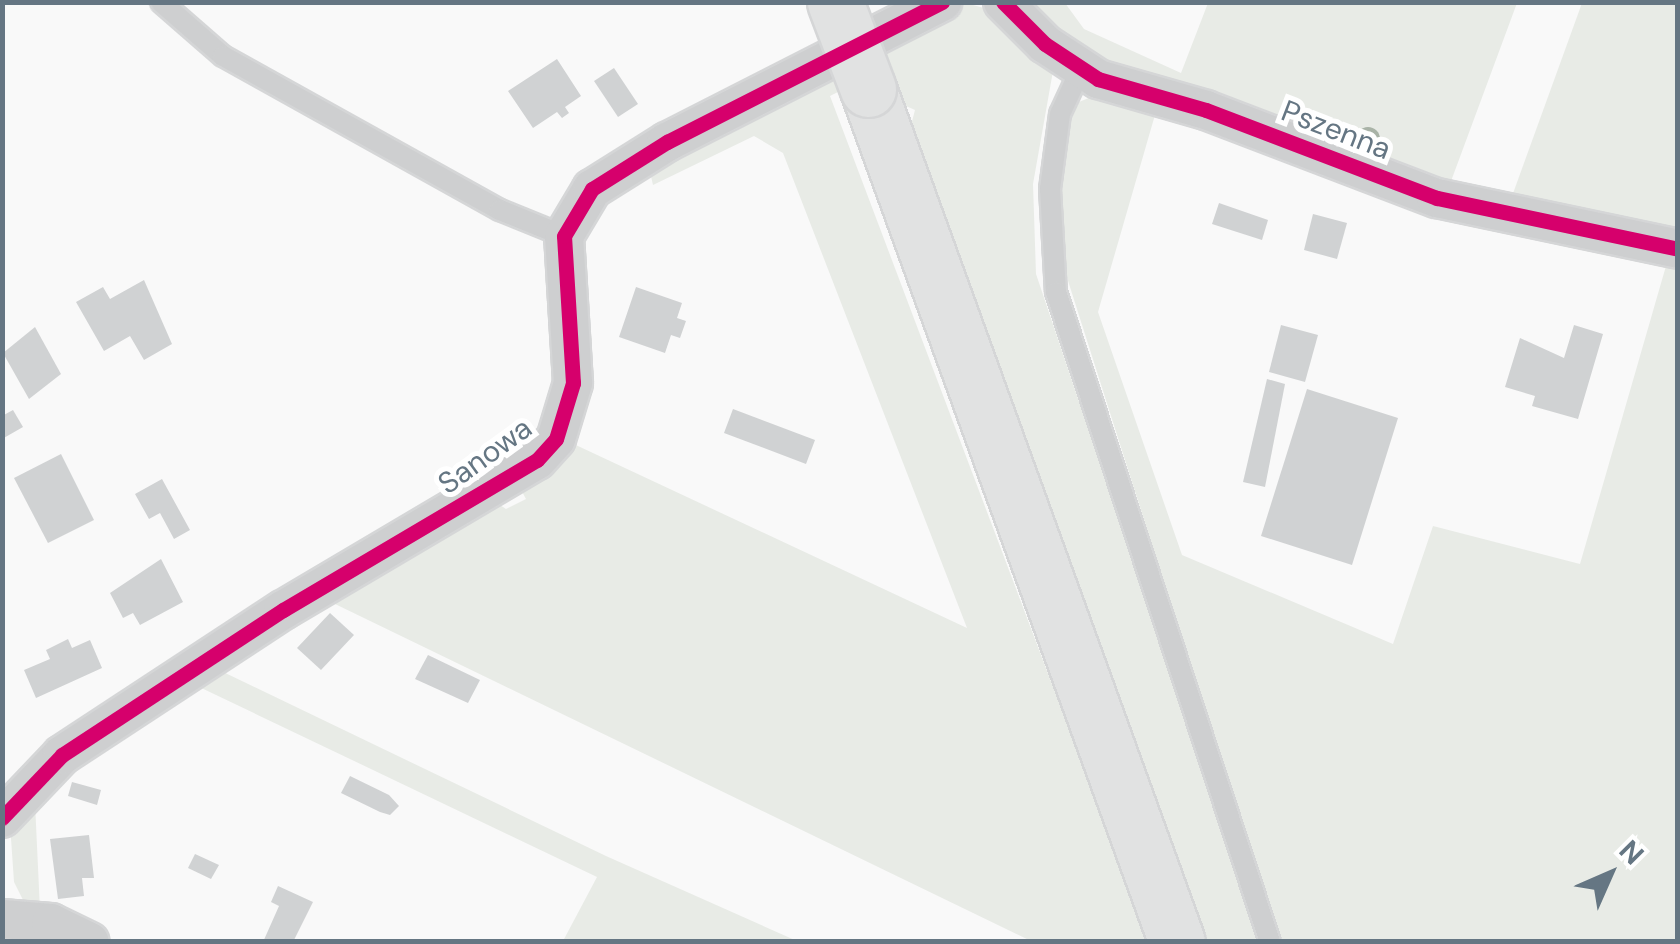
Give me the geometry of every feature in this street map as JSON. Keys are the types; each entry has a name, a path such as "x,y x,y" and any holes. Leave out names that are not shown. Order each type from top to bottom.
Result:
{"main road":[{"path":"834,2 1177,942"}],"street":[{"path":"564,236 585,196 604,180 942,2"},
{"name":"Pszenna","path":"1004,2 1080,70 1206,110 1437,198 1678,249"},
{"name":"Sanowa","path":"2,818 62,755 283,610 536,460 556,439 573,383 564,236"},
{"path":"2,920 51,923 90,942"}],"lane":[{"path":"161,2 223,56 500,210 564,236"},
{"path":"1080,70 1060,114 1050,189 1056,292 1270,942"}],"shaded area":[{"path":"966,3 991,10 1053,71 1033,184 1036,274 1261,941 1204,941 910,129 915,110 906,106 891,65 830,96 1149,941 1031,941 333,603 264,644 494,501 506,509 526,499 520,488 563,439 967,628 783,153 754,136 653,185 650,172"},
{"path":"1020,3 1065,3 1084,29 1181,73 1208,3 1517,3 1447,192 1094,58"},
{"path":"1582,3 1677,3 1677,243 1507,210"},
{"path":"1098,94 1159,105 1389,193 1519,230 1347,186 1157,108 1098,312 1182,555 1393,644 1433,526 1580,564 1668,259 1677,261 1677,941 1278,941 1063,265 1058,213 1067,128 1079,102"},
{"path":"219,670 606,856 797,941 563,941 597,877 193,684"},
{"path":"71,767 35,803 40,910 24,902 14,882 10,824"}],"building":[{"path":"557,59 581,96 565,107 569,113 562,118 557,112 533,128 508,91"},
{"path":"614,68 638,104 618,117 594,81"},
{"path":"1219,203 1268,220 1262,240 1212,224"},
{"path":"1313,214 1347,223 1337,259 1304,250"},
{"path":"144,280 172,344 144,360 130,336 104,351 76,302 103,287 110,299"},
{"path":"636,287 682,303 677,318 686,321 680,338 671,335 665,353 619,337"},
{"path":"1281,325 1318,335 1305,382 1269,372"},
{"path":"1574,325 1603,334 1578,419 1532,406 1535,396 1505,387 1520,338 1564,358"},
{"path":"35,327 61,374 29,399 3,353"},
{"path":"1267,379 1285,384 1265,487 1243,482"},
{"path":"1307,389 1398,418 1352,565 1261,536"},
{"path":"733,409 815,440 806,464 724,433"},
{"path":"13,410 23,427 2,439 2,416"},
{"path":"61,454 94,520 48,543 14,478"},
{"path":"162,479 190,530 174,539 160,513 149,519 135,494"},
{"path":"161,559 183,602 140,625 133,613 123,618 110,593"},
{"path":"330,613 354,635 321,670 297,648"},
{"path":"68,639 72,648 90,640 102,668 36,698 24,670 50,659 46,650"},
{"path":"428,655 480,680 468,703 415,679"},
{"path":"350,776 389,795 399,806 390,815 341,793"},
{"path":"72,782 101,790 97,805 68,796"},
{"path":"89,835 94,878 82,878 84,896 58,899 50,839"},
{"path":"195,854 219,865 211,879 188,868"},
{"path":"278,886 313,902 293,942 263,942 279,906 271,902"}],"cycle path":[{"path":"2,818 62,755 283,610 537,460 556,439 573,383 564,236 592,189 667,142 942,2"},
{"path":"1003,2 1045,44 1098,79 1206,110 1437,198 1678,249"}]}
